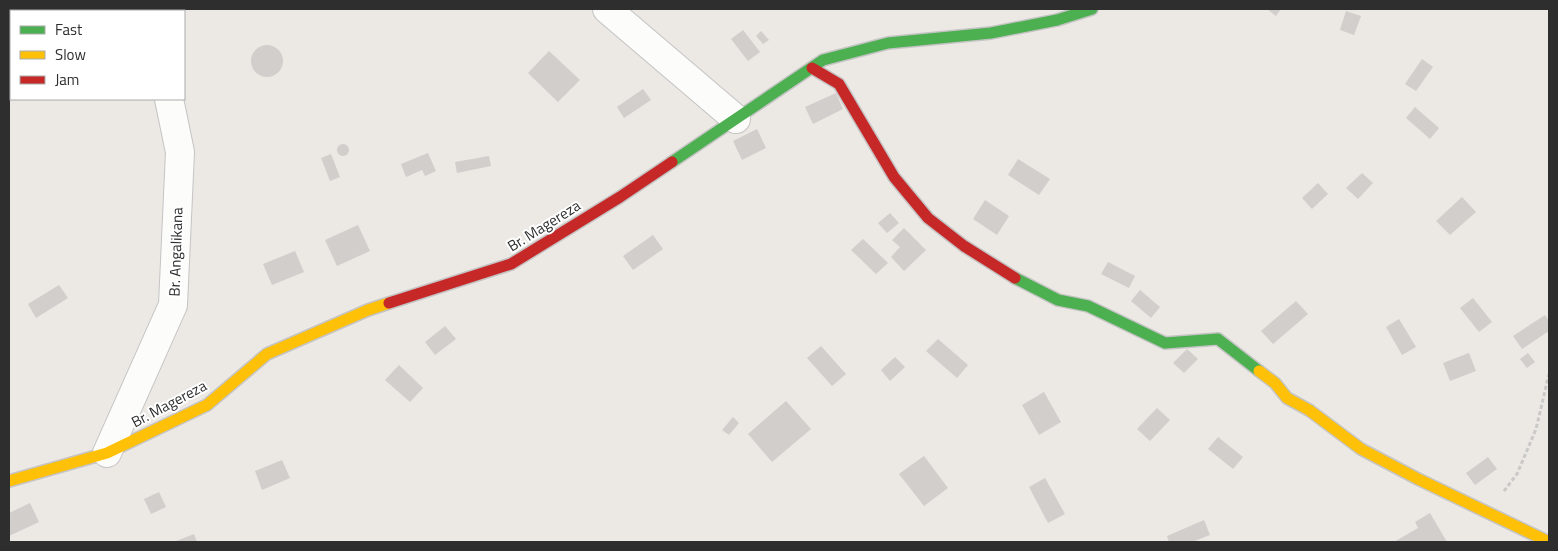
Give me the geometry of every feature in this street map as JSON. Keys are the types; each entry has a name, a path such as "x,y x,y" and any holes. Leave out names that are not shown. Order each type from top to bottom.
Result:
{"street":[{"path":"607,9 736,119"},
{"name":"Br. Magereza","path":"9,481 107,453 207,405 267,354 368,310 511,264 620,197 823,60 888,43 991,33 1057,20 1092,9"},
{"path":"812,68 839,84 894,177 928,218 964,246 1015,278 1058,300 1088,306 1165,342 1218,339 1275,383 1287,398 1308,410 1360,450 1549,542"},
{"name":"Br. Angalikana","path":"107,453 173,305 180,152 169,100"}],"path":[{"path":"1487,512 1517,474 1536,429 1549,374"}],"building":[{"path":"1267,9 1281,9 1276,16"},
{"path":"1346,11 1361,16 1354,35 1340,30"},
{"path":"743,30 760,52 748,61 731,39"},
{"path":"761,31 769,40 763,44 756,36"},
{"path":"267,45 273,46 278,50 282,55 282,67 278,72 273,76 267,77 261,76 256,72 252,67 251,61 252,55 256,50 261,46"},
{"path":"549,51 580,80 558,102 528,73"},
{"path":"1422,59 1433,67 1416,91 1405,84"},
{"path":"643,89 651,100 624,118 617,107"},
{"path":"836,93 843,109 813,124 805,107"},
{"path":"1415,107 1439,128 1430,139 1406,118"},
{"path":"757,129 766,148 742,160 733,141"},
{"path":"341,144 345,144 349,150 345,156 341,156 337,152 337,148"},
{"path":"428,153 436,171 425,176 422,170 406,177 401,164"},
{"path":"331,154 340,177 330,181 321,158"},
{"path":"489,156 491,166 457,173 455,162"},
{"path":"1018,159 1050,179 1039,195 1008,175"},
{"path":"1362,173 1373,183 1358,199 1346,188"},
{"path":"1318,183 1328,194 1312,209 1302,198"},
{"path":"1462,197 1476,212 1450,235 1436,221"},
{"path":"985,200 1009,216 997,235 973,219"},
{"path":"890,213 899,223 887,233 878,223"},
{"path":"358,225 370,251 337,266 325,240"},
{"path":"904,228 926,250 904,271 891,257 900,247 892,240"},
{"path":"653,235 663,249 633,270 623,256"},
{"path":"863,239 888,263 876,274 851,250"},
{"path":"295,251 304,272 272,285 263,264"},
{"path":"1108,262 1135,276 1129,288 1101,274"},
{"path":"59,285 68,298 36,318 28,304"},
{"path":"1140,290 1160,307 1151,318 1131,301"},
{"path":"1473,298 1492,322 1479,332 1460,308"},
{"path":"1296,301 1308,314 1273,344 1261,331"},
{"path":"1545,315 1549,321 1549,331 1522,349 1513,336"},
{"path":"1399,319 1416,347 1402,355 1386,327"},
{"path":"445,326 456,339 435,355 425,342"},
{"path":"938,339 968,365 957,378 926,351"},
{"path":"821,346 846,374 832,386 807,358"},
{"path":"1187,349 1198,359 1184,373 1173,363"},
{"path":"1469,353 1476,371 1450,381 1443,363"},
{"path":"1528,353 1535,362 1527,368 1520,359"},
{"path":"895,357 905,367 890,381 881,370"},
{"path":"399,365 423,388 410,402 385,380"},
{"path":"1044,392 1061,422 1039,435 1022,405"},
{"path":"786,401 811,429 772,462 748,434"},
{"path":"1157,408 1170,420 1150,441 1137,429"},
{"path":"733,417 739,423 729,435 722,430"},
{"path":"1218,437 1243,457 1233,469 1208,449"},
{"path":"924,456 948,488 924,506 899,474"},
{"path":"1488,457 1497,469 1475,485 1466,473"},
{"path":"282,460 290,478 262,490 255,471"},
{"path":"1045,478 1065,514 1048,523 1029,487"},
{"path":"159,492 166,507 151,514 144,499"},
{"path":"30,503 39,522 9,536 9,513"},
{"path":"1430,513 1447,542 1394,542 1418,528 1415,522"},
{"path":"1204,520 1210,535 1192,542 1169,542 1167,536"},
{"path":"194,534 197,542 174,542"}],"traffic: fast":[{"path":"672,162 823,60 888,43 991,33 1057,20 1092,9"},
{"path":"1015,278 1058,300 1088,306 1165,343 1218,339 1259,371"}],"traffic: slow":[{"path":"9,481 107,453 207,405 267,354 368,310 389,303"},
{"path":"1259,371 1275,383 1287,398 1309,410 1361,449 1418,479 1549,542"}],"traffic: jam":[{"path":"812,68 839,84 894,177 928,218 964,246 1015,278"},
{"path":"389,303 511,264 620,197 672,162"}]}
